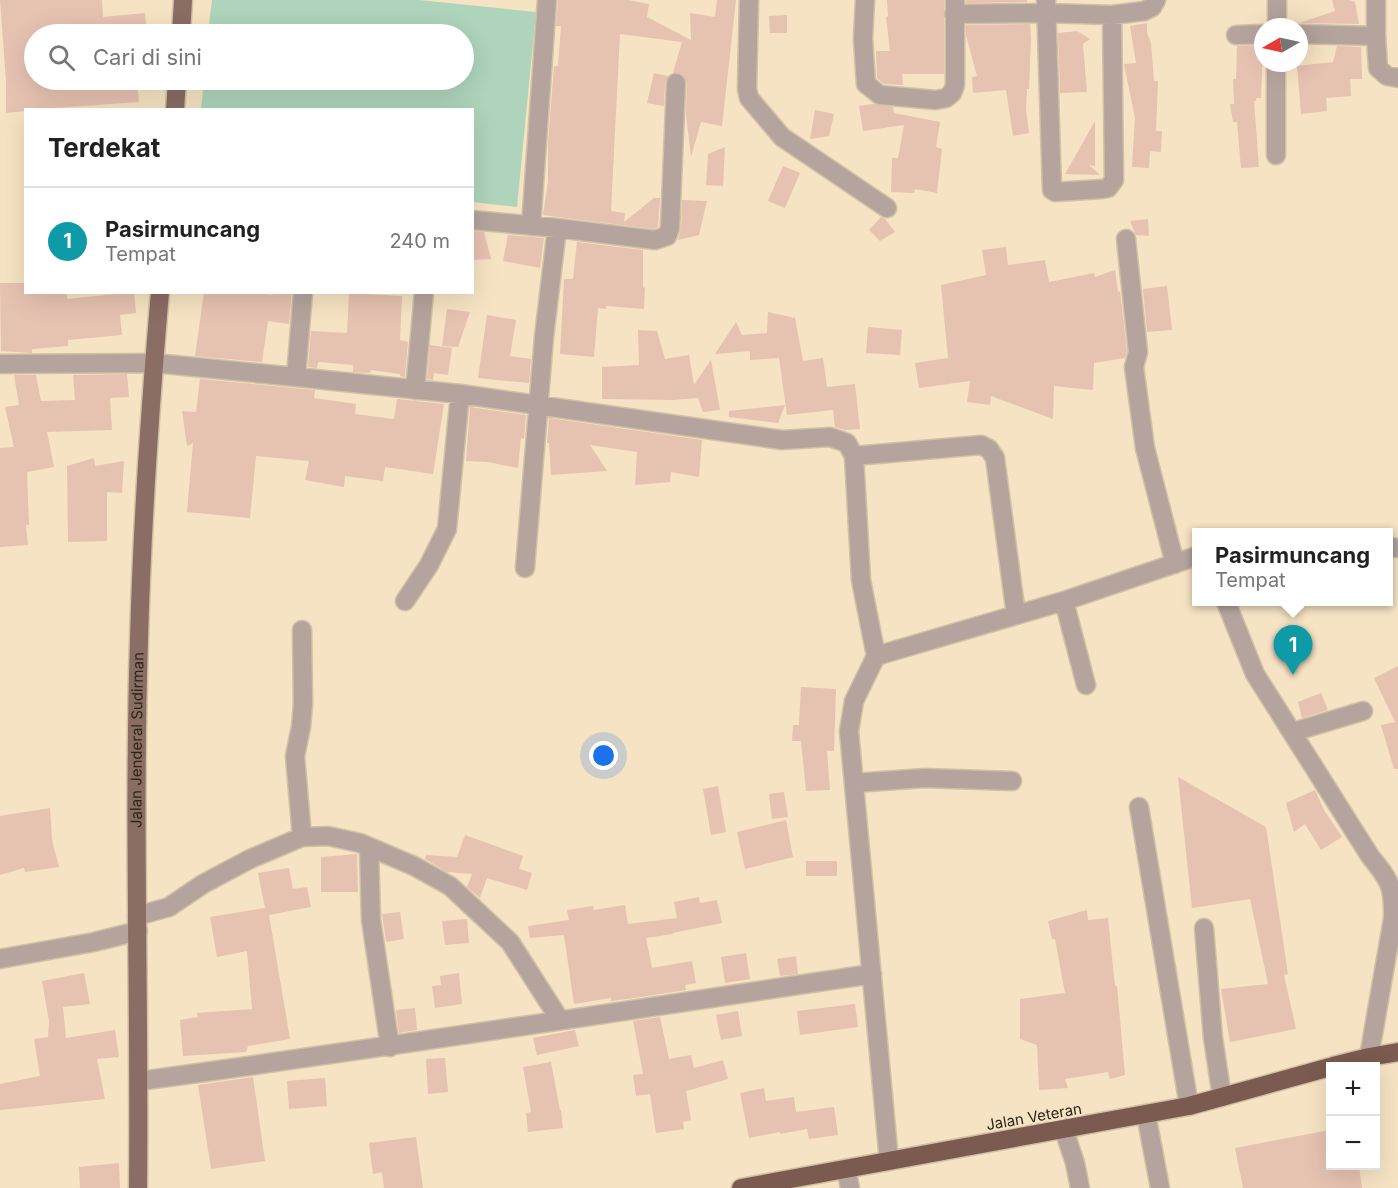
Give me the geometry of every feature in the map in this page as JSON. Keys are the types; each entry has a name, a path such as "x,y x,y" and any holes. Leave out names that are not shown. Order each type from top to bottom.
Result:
{"highway":[{"name":"Jalan Veteran","path":"1350,1062 1398,1052"},
{"name":"Jalan Veteran","path":"741,1188 1189,1106 1326,1069"}],"main road":[{"path":"182,24 183,0"},
{"path":"175,108 176,90"},
{"name":"Jalan Jenderal Sudirman","path":"138,1188 139,640 160,294"}],"street":[{"path":"531,226 547,0"},
{"path":"749,0 747,89 749,98 782,137 887,208"},
{"path":"865,0 862,39 866,84 880,95 936,100 946,98 952,93 955,85 955,7 1046,7 1112,15 1144,11 1152,7 1156,0"},
{"path":"1276,0 1276,18"},
{"path":"1376,0 1378,68 1387,76 1398,78"},
{"path":"1046,7 1052,190 1055,192 1108,188 1114,180 1112,15"},
{"path":"1236,35 1254,34"},
{"path":"1308,34 1376,36"},
{"path":"1276,72 1276,155"},
{"path":"474,219 655,240 667,236 670,228 676,83"},
{"path":"525,568 538,406 557,228"},
{"path":"1126,238 1138,352 1134,367 1145,448 1175,564"},
{"path":"296,377 303,294"},
{"path":"415,390 424,294"},
{"path":"0,364 154,363 460,394 782,441 830,437 847,443 854,456 861,580 876,656 854,701 849,731 889,1161"},
{"path":"405,601 429,565 447,529 460,394"},
{"path":"854,456 974,445 981,445 989,449 995,458 1016,615"},
{"path":"876,656 1064,601 1192,558"},
{"path":"1064,601 1086,685"},
{"path":"1228,606 1255,674 1364,846 1390,880 1394,898 1393,919 1369,1057"},
{"path":"302,630 303,704 295,756 302,837"},
{"path":"1293,732 1363,711"},
{"path":"854,783 925,778 1012,781"},
{"path":"1139,807 1189,1106"},
{"path":"0,959 94,942 138,924 203,884 250,859 302,837 328,836 369,847 414,866 450,886 510,942 560,1020"},
{"path":"369,847 371,920 390,1047"},
{"path":"1204,928 1213,1038 1221,1097"},
{"path":"139,1082 390,1047 872,974"},
{"path":"1146,1114 1160,1188"},
{"path":"1064,1130 1075,1163 1080,1188"},
{"path":"846,1169 850,1188"}],"green space":[{"path":"212,0 419,0 536,12 517,207 474,202 474,108 201,108 203,90 474,90 474,24 209,24"}],"building":[{"path":"0,0 102,0 103,17 145,13 146,24 24,24 24,90 138,90 139,102 24,108 24,111 6,113"},
{"path":"558,0 628,0 649,4 647,17 691,40 690,13 715,17 717,0 736,0 722,126 701,122 691,157 686,115 687,83 682,74 673,73 682,42 620,34 611,211 625,213 624,222 654,198 660,198 658,227 654,229 543,215 548,181 548,143 554,66 558,66 561,26 556,26"},
{"path":"887,0 944,0 944,74 902,74 903,85 884,84 877,78 876,51 890,51 886,17 888,16"},
{"path":"966,0 1027,0 1027,2 966,3"},
{"path":"1332,0 1355,2 1359,24 1308,23 1308,20 1335,11"},
{"path":"787,15 787,33 770,33 769,16"},
{"path":"1147,23 1154,81 1158,81 1156,131 1162,131 1161,152 1150,151 1149,168 1132,167 1135,118 1124,64 1136,63 1130,26"},
{"path":"1030,24 1029,89 1027,89 1026,110 1029,133 1013,136 1006,90 973,93 972,77 977,76 966,35 966,25"},
{"path":"1077,31 1090,39 1083,44 1087,92 1060,93 1058,33"},
{"path":"1254,45 1254,72 1262,72 1261,98 1256,98 1254,101 1259,167 1241,168 1237,122 1233,122 1230,104 1234,104 1233,79 1236,79 1237,46"},
{"path":"1337,46 1361,47 1362,79 1350,79 1351,96 1326,98 1327,111 1301,114 1298,72 1308,72 1308,65 1333,62"},
{"path":"654,73 668,76 665,83 664,106 647,103"},
{"path":"873,104 893,107 894,113 940,122 936,147 942,149 937,193 915,189 914,193 891,192 892,158 898,158 904,125 863,131 859,106"},
{"path":"815,110 834,114 829,136 810,139"},
{"path":"1095,121 1095,166 1089,165 1100,175 1065,174"},
{"path":"725,147 723,186 706,185 708,154"},
{"path":"783,166 800,173 785,208 768,201"},
{"path":"682,200 707,201 699,235 678,240 681,228"},
{"path":"881,217 895,232 880,241 869,230"},
{"path":"1148,219 1149,236 1136,235 1130,221"},
{"path":"474,231 484,232 491,259 474,260"},
{"path":"508,235 544,238 540,268 503,261"},
{"path":"577,242 643,250 644,309 606,306 606,309 598,308 594,357 560,354 564,279 573,279"},
{"path":"1006,247 1008,265 1045,260 1049,282 1094,273 1095,277 1115,270 1118,292 1120,291 1127,351 1125,358 1094,363 1093,390 1054,386 1053,419 991,396 990,405 967,402 970,381 919,388 915,363 948,358 941,285 986,275 982,250"},
{"path":"0,283 24,283 24,294 67,294 67,299 134,294 136,313 120,315 122,335 68,340 68,346 32,349 32,353 1,351"},
{"path":"1167,286 1172,330 1147,332 1143,289"},
{"path":"204,294 292,294 289,324 268,321 262,362 195,356"},
{"path":"349,294 402,296 400,340 408,342 405,377 400,374 371,370 370,373 353,372 353,365 318,362 317,368 308,367 311,331 347,333"},
{"path":"447,309 470,312 458,347 442,346"},
{"path":"768,312 795,318 803,361 823,358 827,387 855,384 860,429 845,430 835,427 833,410 787,415 779,358 750,360 750,351 715,354 736,322 742,335 767,333"},
{"path":"487,315 516,320 510,356 531,359 529,383 478,378"},
{"path":"868,327 902,330 900,355 866,353"},
{"path":"638,330 657,331 665,359 689,355 694,385 711,360 720,410 703,412 698,398 602,399 602,367 639,365"},
{"path":"430,345 452,348 448,375 434,373 433,380 427,379"},
{"path":"127,374 129,397 110,398 112,430 47,432 54,467 27,472 28,545 0,547 0,448 14,447 5,407 19,405 14,375 36,375 41,401 75,400 73,375"},
{"path":"200,379 315,390 314,398 356,404 355,414 394,419 397,399 444,404 433,474 385,467 383,481 345,476 344,487 305,480 309,461 256,456 250,518 187,512 193,443 187,446 182,411 196,412"},
{"path":"785,405 778,423 729,417 729,411"},
{"path":"470,407 526,415 518,468 488,462 466,461"},
{"path":"549,418 702,440 699,477 671,472 670,482 635,485 637,452 590,445 607,471 551,475 549,443 547,443"},
{"path":"94,458 95,466 124,461 122,493 107,492 107,541 68,542 67,466"},
{"path":"1398,666 1398,769 1394,769 1381,725 1395,722 1374,678"},
{"path":"801,687 836,689 834,751 827,751 830,790 806,791 801,741 792,741 793,725 799,725"},
{"path":"1321,693 1328,710 1302,718 1298,702"},
{"path":"1178,777 1266,827 1288,974 1284,975 1296,1029 1230,1042 1221,989 1268,984 1250,899 1192,908"},
{"path":"718,786 726,832 711,835 703,789"},
{"path":"1315,790 1324,810 1342,837 1321,850 1305,824 1294,832 1286,803"},
{"path":"784,792 788,817 772,819 769,794"},
{"path":"50,808 52,840 59,867 25,872 24,868 0,875 0,816"},
{"path":"786,820 793,857 745,869 737,832"},
{"path":"465,835 523,856 519,869 532,873 527,890 487,878 480,898 467,887 472,874 447,872 425,859 426,855 457,857"},
{"path":"357,854 358,892 321,892 321,857"},
{"path":"806,861 837,861 837,876 806,876"},
{"path":"289,868 293,889 307,887 311,907 269,915 290,1039 248,1046 246,1052 183,1056 180,1020 198,1017 197,1013 252,1009 247,951 217,957 210,917 265,908 258,873"},
{"path":"699,897 700,903 717,900 722,923 646,938 652,968 692,961 696,983 685,985 686,990 574,1004 564,935 530,938 528,926 569,920 567,910 593,906 594,910 625,905 628,924 677,918 674,902"},
{"path":"1087,910 1088,920 1108,918 1125,1075 1110,1079 1108,1072 1065,1079 1068,1088 1039,1090 1037,1045 1020,1039 1020,999 1065,993 1055,939 1052,939 1048,921"},
{"path":"400,912 404,939 386,942 382,914"},
{"path":"467,919 469,943 445,945 442,921"},
{"path":"746,953 750,979 725,983 721,957"},
{"path":"796,956 798,974 780,976 777,959"},
{"path":"84,973 90,1004 63,1007 66,1038 115,1030 119,1057 97,1059 105,1099 0,1110 0,1084 40,1076 34,1039 48,1037 49,1021 42,981"},
{"path":"459,973 462,1004 435,1008 432,986 441,985 440,976"},
{"path":"855,1004 858,1027 800,1035 797,1011"},
{"path":"415,1008 417,1030 399,1033 396,1010"},
{"path":"738,1011 742,1036 721,1040 716,1015"},
{"path":"660,1017 669,1059 691,1055 694,1068 723,1060 728,1079 686,1091 691,1120 683,1122 684,1129 656,1133 650,1094 636,1096 633,1075 643,1074 633,1021"},
{"path":"575,1030 579,1046 537,1055 533,1038"},
{"path":"445,1058 448,1092 428,1094 426,1059"},
{"path":"551,1062 563,1128 528,1132 526,1113 531,1112 523,1067"},
{"path":"253,1077 265,1161 211,1169 198,1085"},
{"path":"325,1078 327,1106 289,1109 287,1081"},
{"path":"764,1088 766,1101 794,1097 796,1112 834,1107 838,1135 809,1139 807,1129 749,1138 740,1093"},
{"path":"1326,1131 1326,1170 1360,1170 1362,1188 1243,1188 1235,1148"},
{"path":"416,1137 423,1188 384,1188 382,1172 373,1174 369,1143"},
{"path":"119,1163 120,1188 80,1188 79,1167"}],"place":[{"name":"Pasirmuncang","path":"1293,675"}]}
